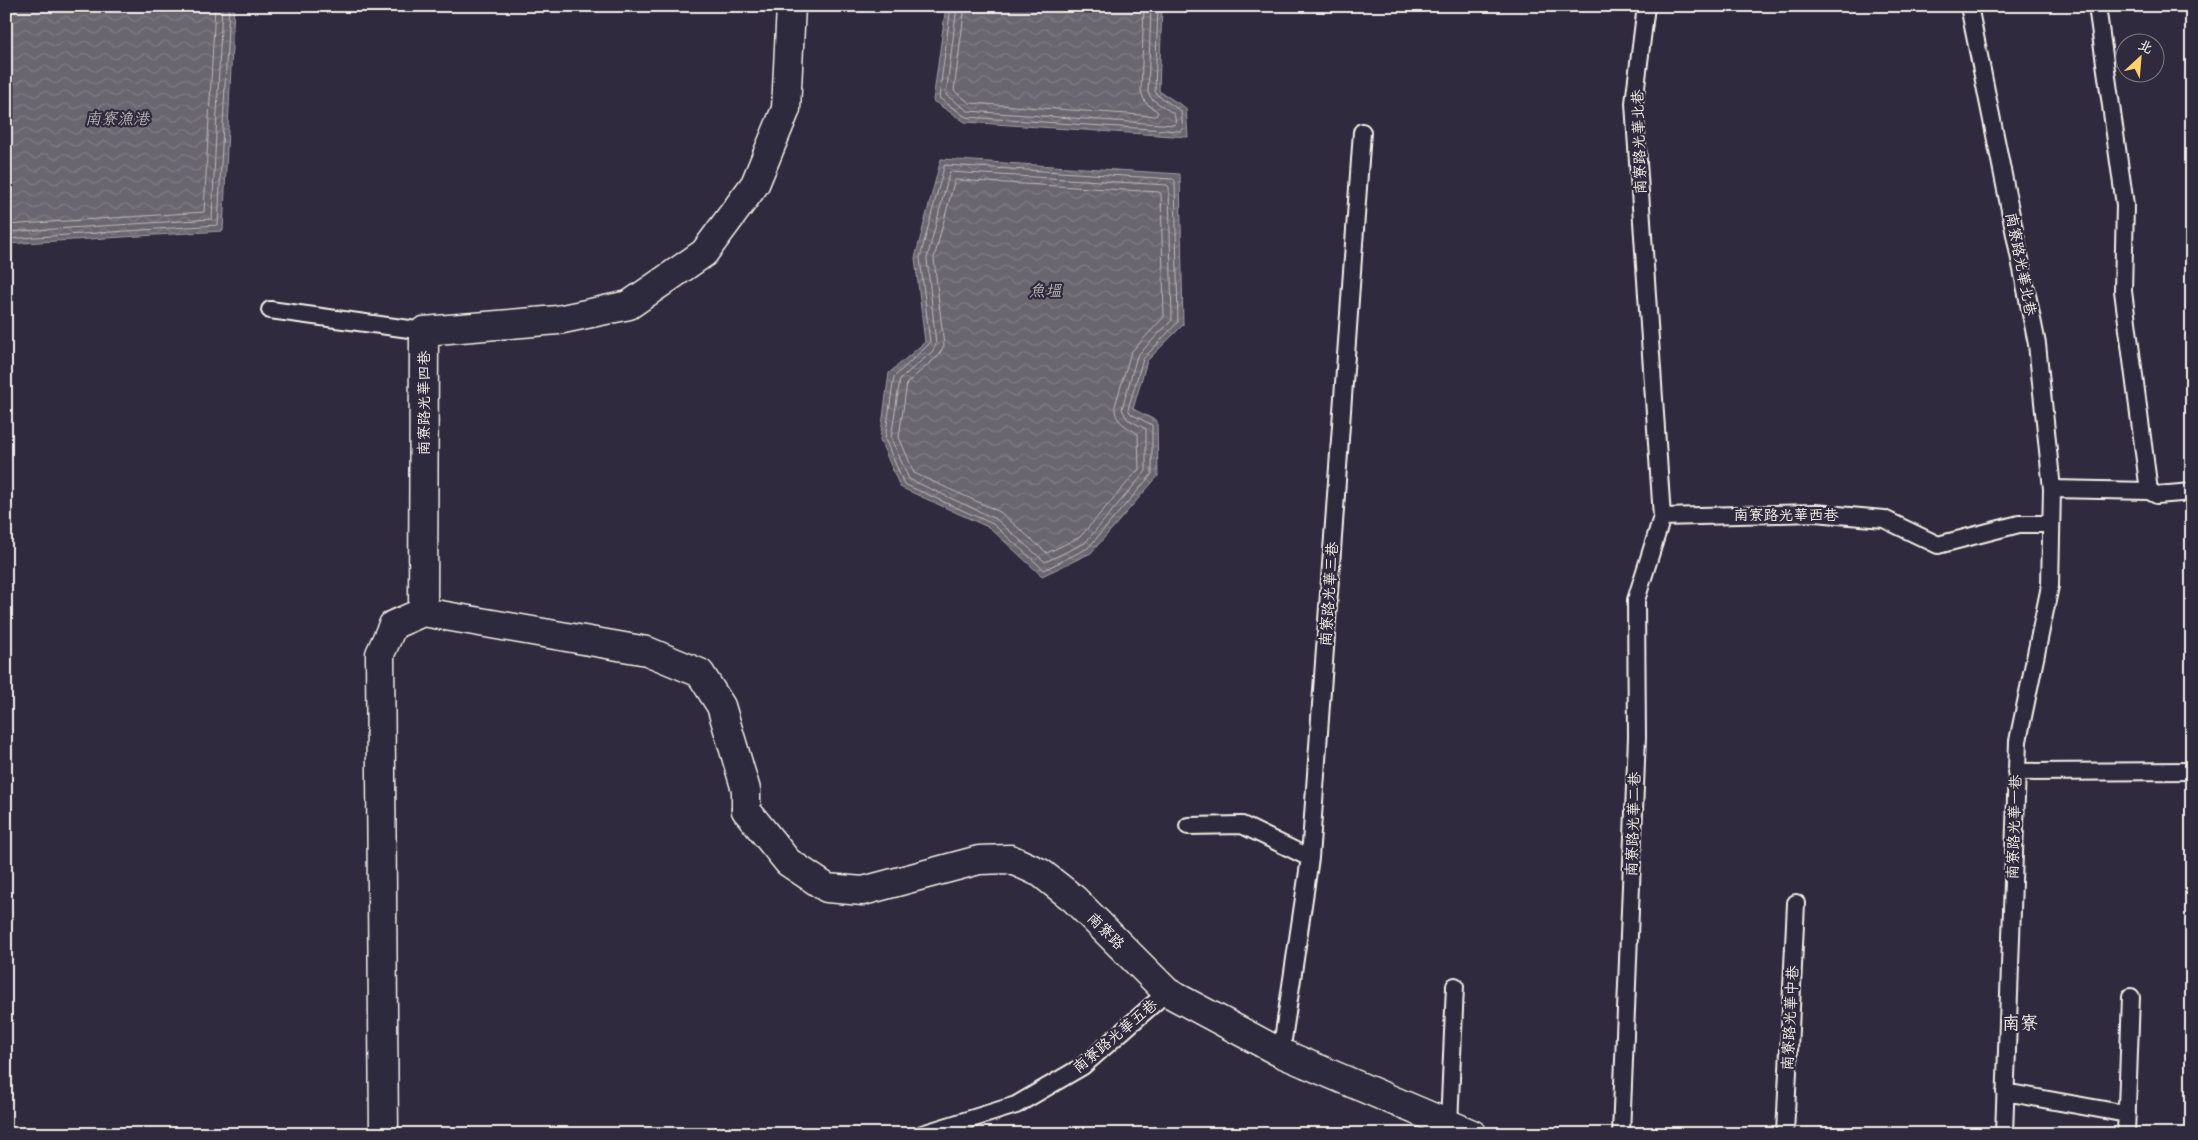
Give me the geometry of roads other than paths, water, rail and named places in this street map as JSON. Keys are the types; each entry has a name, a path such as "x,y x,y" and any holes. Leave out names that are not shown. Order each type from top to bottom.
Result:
{"street":[{"name":"南寮路光華四巷","path":"424,612 424,331 558,320 630,305 704,252 755,184 786,109 791,6"},
{"name":"南寮路","path":"424,612 647,651 700,672 721,706 746,790 746,810 788,862 827,888 863,891 979,860 1010,859 1041,873 1074,899 1168,992 1280,1053 1460,1129"},
{"path":"384,1134 380,654 393,626 424,612"}],"lane":[{"name":"南寮路光華北巷","path":"1646,6 1634,103 1662,517"},
{"name":"南寮路光華北巷","path":"1969,6 2037,344 2052,489 2051,524"},
{"path":"2097,6 2125,205 2123,291 2149,492"},
{"name":"南寮路光華三巷","path":"1280,1053 1310,858 1362,132"},
{"path":"270,310 424,331"},
{"path":"2052,489 2149,492 2157,495 2192,492"},
{"name":"南寮路光華西巷","path":"1662,517 1815,513 1884,519 1938,545 2019,524 2051,524"},
{"name":"南寮路光華二巷","path":"1621,1134 1637,737 1636,600 1662,517"},
{"name":"南寮路光華一巷","path":"2004,1134 2018,741 2050,586 2051,524"},
{"path":"2016,772 2192,771"},
{"path":"1188,826 1242,825 1310,858"},
{"name":"南寮路光華中巷","path":"1785,1134 1796,902"},
{"path":"1455,986 1460,1129"},
{"name":"南寮路光華五巷","path":"922,1134 1016,1105 1083,1066 1168,992"},
{"path":"2126,1134 2132,997"},
{"path":"2005,1092 2127,1114"}],"water":[{"name":"南寮漁港","path":"6,6 234,6 223,231 6,244"},
{"path":"946,6 1162,6 1159,91 1186,108 1188,137 965,122 933,101"},
{"name":"魚塭","path":"941,159 1180,174 1183,325 1147,361 1133,409 1157,421 1158,476 1091,553 1042,576 990,528 900,487 880,440 889,373 925,342 915,258"}],"district":[{"name":"南寮","path":"2020,1023"}]}
